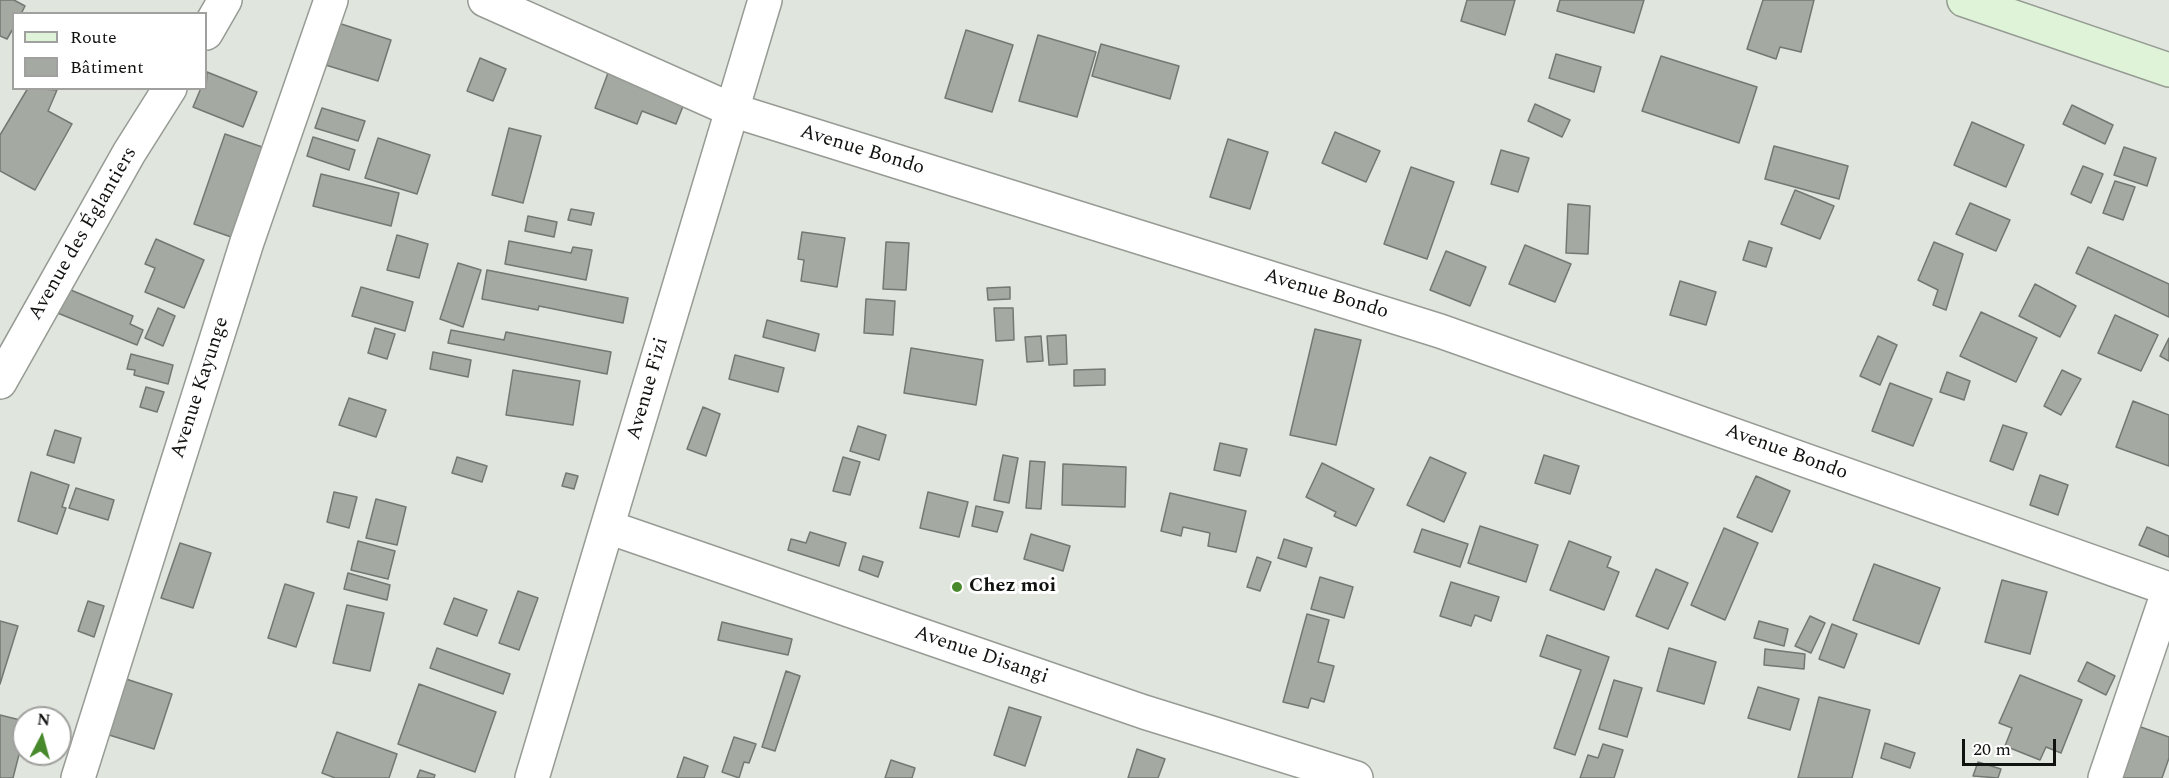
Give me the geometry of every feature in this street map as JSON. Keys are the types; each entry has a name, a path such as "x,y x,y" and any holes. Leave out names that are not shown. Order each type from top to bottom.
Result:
{"street":[{"path":"207,31 225,0"},
{"name":"Avenue Kayunge","path":"78,778 247,242 331,0"},
{"name":"Avenue Bondo","path":"485,0 732,110 1440,331 2169,589"},
{"name":"Avenue Fizi","path":"532,778 765,0"},
{"path":"1964,0 2169,70"},
{"name":"Avenue des Églantiers","path":"0,382 129,153 169,90"},
{"name":"Avenue Disangi","path":"608,527 1144,712 1356,778"},
{"path":"2105,778 2169,589"}],"building":[{"path":"0,0 14,0 25,6 22,12 12,12 12,30 7,39 0,36"},
{"path":"1467,0 1515,0 1505,35 1461,21"},
{"path":"1560,0 1644,0 1634,33 1557,11"},
{"path":"1763,0 1814,0 1801,52 1780,47 1776,59 1747,49"},
{"path":"332,21 391,40 378,81 319,63"},
{"path":"966,30 1013,45 992,112 945,98"},
{"path":"1038,35 1096,52 1077,117 1019,101"},
{"path":"1101,44 1179,66 1170,99 1092,76"},
{"path":"1556,54 1601,67 1594,92 1549,78"},
{"path":"1661,56 1757,87 1739,143 1642,111"},
{"path":"480,58 506,69 493,101 467,91"},
{"path":"207,72 257,92 243,127 193,107 200,90 207,90"},
{"path":"608,73 685,101 676,124 642,111 637,124 595,108"},
{"path":"27,90 57,90 48,111 72,124 35,190 0,171 0,135"},
{"path":"1535,104 1570,120 1562,137 1528,121"},
{"path":"2072,105 2113,125 2105,144 2063,124"},
{"path":"322,108 365,121 358,141 315,128"},
{"path":"1972,122 2024,145 2006,187 1954,165"},
{"path":"509,128 541,136 523,203 492,195"},
{"path":"1335,132 1380,151 1366,182 1322,163"},
{"path":"225,134 265,148 234,238 194,224"},
{"path":"313,137 355,150 349,170 307,156"},
{"path":"378,138 430,155 417,194 365,178"},
{"path":"1228,139 1268,152 1250,209 1210,197"},
{"path":"1774,146 1848,166 1839,199 1765,179"},
{"path":"2124,147 2156,158 2147,186 2114,175"},
{"path":"1501,150 1529,158 1518,192 1491,184"},
{"path":"2083,166 2103,174 2091,203 2071,194"},
{"path":"1411,167 1454,182 1427,259 1384,244"},
{"path":"321,174 399,193 391,226 313,206"},
{"path":"2115,181 2135,187 2123,220 2103,213"},
{"path":"1795,190 1834,206 1820,239 1781,224"},
{"path":"1970,203 2010,220 1996,251 1956,234"},
{"path":"1568,204 1590,206 1588,254 1566,253"},
{"path":"571,209 594,213 591,225 568,220"},
{"path":"528,216 557,222 554,237 525,231"},
{"path":"802,232 845,238 837,287 801,281 804,260 798,259"},
{"path":"397,235 428,244 419,278 387,270"},
{"path":"156,239 204,260 184,308 145,292 155,268 145,264"},
{"path":"509,241 571,253 573,247 592,250 586,280 505,264"},
{"path":"1749,241 1772,248 1766,267 1743,260"},
{"path":"886,242 909,243 906,290 883,289"},
{"path":"1934,242 1963,254 1946,310 1933,305 1938,290 1918,280"},
{"path":"1525,245 1571,264 1555,302 1509,284"},
{"path":"2088,247 2169,284 2169,317 2076,273"},
{"path":"1446,251 1486,267 1470,306 1430,290"},
{"path":"458,263 481,270 463,327 440,319"},
{"path":"487,270 628,298 623,323 539,306 538,310 482,299"},
{"path":"1680,281 1716,292 1706,325 1670,315"},
{"path":"2035,284 2076,306 2060,337 2019,316"},
{"path":"361,287 413,302 405,331 352,316"},
{"path":"1010,287 1010,299 988,300 987,288"},
{"path":"66,288 133,316 130,324 143,330 137,345 55,312"},
{"path":"866,299 895,301 893,335 864,333"},
{"path":"158,308 175,316 163,346 145,338"},
{"path":"994,308 1013,308 1014,340 996,341"},
{"path":"1981,312 2037,338 2016,382 1960,356"},
{"path":"2115,315 2158,335 2141,371 2098,353"},
{"path":"767,320 819,334 815,351 763,337"},
{"path":"375,328 395,334 387,359 368,353"},
{"path":"1315,329 1361,340 1336,445 1290,435"},
{"path":"451,330 504,340 506,332 611,352 607,374 448,343"},
{"path":"1066,335 1067,364 1049,365 1047,336"},
{"path":"1041,336 1043,361 1027,362 1025,337"},
{"path":"1878,336 1897,345 1880,385 1860,376"},
{"path":"2169,338 2169,361 2160,356"},
{"path":"911,348 983,360 976,405 904,393"},
{"path":"433,352 471,360 468,377 430,369"},
{"path":"131,354 173,365 168,384 134,375 135,370 127,369"},
{"path":"735,355 784,368 778,392 729,379"},
{"path":"1105,369 1105,385 1074,386 1074,370"},
{"path":"513,370 580,381 573,425 506,415"},
{"path":"2062,370 2081,379 2061,415 2044,406"},
{"path":"1947,372 1970,381 1964,400 1940,392"},
{"path":"1890,383 1932,399 1913,446 1872,431"},
{"path":"146,387 164,392 157,412 140,407"},
{"path":"349,398 386,410 376,437 339,425"},
{"path":"2133,401 2169,415 2169,466 2116,447"},
{"path":"703,407 720,414 706,456 687,449"},
{"path":"2003,425 2027,433 2013,470 1990,461"},
{"path":"858,426 886,435 879,460 850,451"},
{"path":"55,430 81,438 74,463 47,455"},
{"path":"1220,443 1247,449 1240,476 1214,470"},
{"path":"1003,455 1018,458 1009,503 994,500"},
{"path":"1544,455 1579,466 1570,494 1535,483"},
{"path":"457,457 487,466 482,482 452,473"},
{"path":"843,457 860,462 850,495 833,491"},
{"path":"1430,457 1466,473 1444,522 1407,505"},
{"path":"1030,461 1045,462 1041,509 1026,508"},
{"path":"1322,463 1374,489 1356,526 1334,516 1336,512 1306,497"},
{"path":"1063,464 1126,467 1125,507 1062,505"},
{"path":"31,472 69,485 62,507 66,508 57,534 18,521"},
{"path":"566,473 578,476 574,489 562,486"},
{"path":"2040,475 2068,485 2058,515 2030,505"},
{"path":"1756,476 1790,491 1772,532 1737,517"},
{"path":"76,488 114,500 108,520 69,508"},
{"path":"334,492 357,497 349,528 327,522"},
{"path":"928,492 968,502 959,537 920,528"},
{"path":"1170,493 1246,511 1236,552 1208,546 1210,533 1183,527 1181,536 1161,531"},
{"path":"376,499 406,507 397,545 366,538"},
{"path":"976,506 1003,512 997,532 972,526"},
{"path":"1480,526 1538,545 1526,582 1468,563"},
{"path":"2147,527 2169,536 2169,557 2139,545"},
{"path":"1724,528 1758,543 1725,620 1691,605"},
{"path":"1422,529 1468,544 1460,567 1414,552"},
{"path":"810,532 846,543 839,566 788,550 791,539 806,543"},
{"path":"1031,534 1070,546 1063,571 1024,559"},
{"path":"1284,539 1312,548 1306,567 1278,558"},
{"path":"358,541 395,551 388,579 351,570"},
{"path":"1569,541 1611,557 1607,567 1619,572 1604,610 1550,590"},
{"path":"180,543 211,553 193,608 161,598"},
{"path":"863,556 883,562 878,577 859,570"},
{"path":"1257,557 1271,562 1260,591 1247,587"},
{"path":"1874,564 1940,588 1919,644 1853,620"},
{"path":"1656,569 1688,583 1668,629 1636,616"},
{"path":"348,573 390,585 387,600 344,589"},
{"path":"1320,577 1353,587 1344,618 1311,609"},
{"path":"2002,580 2047,592 2030,654 1985,642"},
{"path":"1451,582 1499,597 1491,621 1475,615 1471,626 1440,616"},
{"path":"285,584 314,593 296,647 268,638"},
{"path":"518,591 538,598 519,650 499,643"},
{"path":"454,598 487,610 477,636 444,624"},
{"path":"88,601 104,606 94,637 78,631"},
{"path":"347,605 384,613 370,671 333,663"},
{"path":"1307,614 1329,620 1318,662 1334,666 1324,702 1311,698 1308,708 1283,702"},
{"path":"1810,616 1825,623 1811,653 1795,646"},
{"path":"0,621 18,626 0,684"},
{"path":"1759,621 1788,629 1784,646 1754,638"},
{"path":"722,622 792,639 788,655 718,640"},
{"path":"1832,624 1857,634 1844,668 1819,659"},
{"path":"1547,635 1609,657 1575,755 1554,748 1581,670 1540,656"},
{"path":"437,648 510,674 503,694 430,668"},
{"path":"1669,648 1716,662 1704,704 1657,691"},
{"path":"1765,649 1805,654 1804,669 1764,665"},
{"path":"2087,662 2115,676 2106,695 2078,681"},
{"path":"786,671 800,676 775,751 762,747"},
{"path":"2020,675 2082,700 2061,753 2046,747 2040,760 2005,746 2012,728 1999,723"},
{"path":"123,678 172,694 154,749 106,734"},
{"path":"1614,680 1642,688 1627,737 1599,729"},
{"path":"419,684 496,712 475,772 398,744"},
{"path":"1758,687 1799,699 1790,730 1748,718"},
{"path":"1819,697 1870,710 1852,778 1798,778"},
{"path":"1009,707 1041,717 1025,766 994,755"},
{"path":"0,715 12,718 12,766 16,766 13,778 0,778"},
{"path":"2138,726 2169,737 2169,758 2162,778 2119,778"},
{"path":"337,732 397,754 389,778 335,778 322,773"},
{"path":"734,737 756,744 749,763 744,762 739,778 722,772"},
{"path":"1885,743 1915,753 1910,768 1881,758"},
{"path":"1603,744 1623,750 1614,778 1580,778 1588,755 1598,758"},
{"path":"1137,749 1165,759 1158,778 1128,778"},
{"path":"684,757 708,766 704,778 677,778"},
{"path":"891,760 915,768 912,778 885,778"},
{"path":"1978,762 2001,769 1998,778 1973,776"},
{"path":"420,770 435,775 434,778 417,778"}],"place":[{"name":"Chez moi","path":"957,587"}]}
